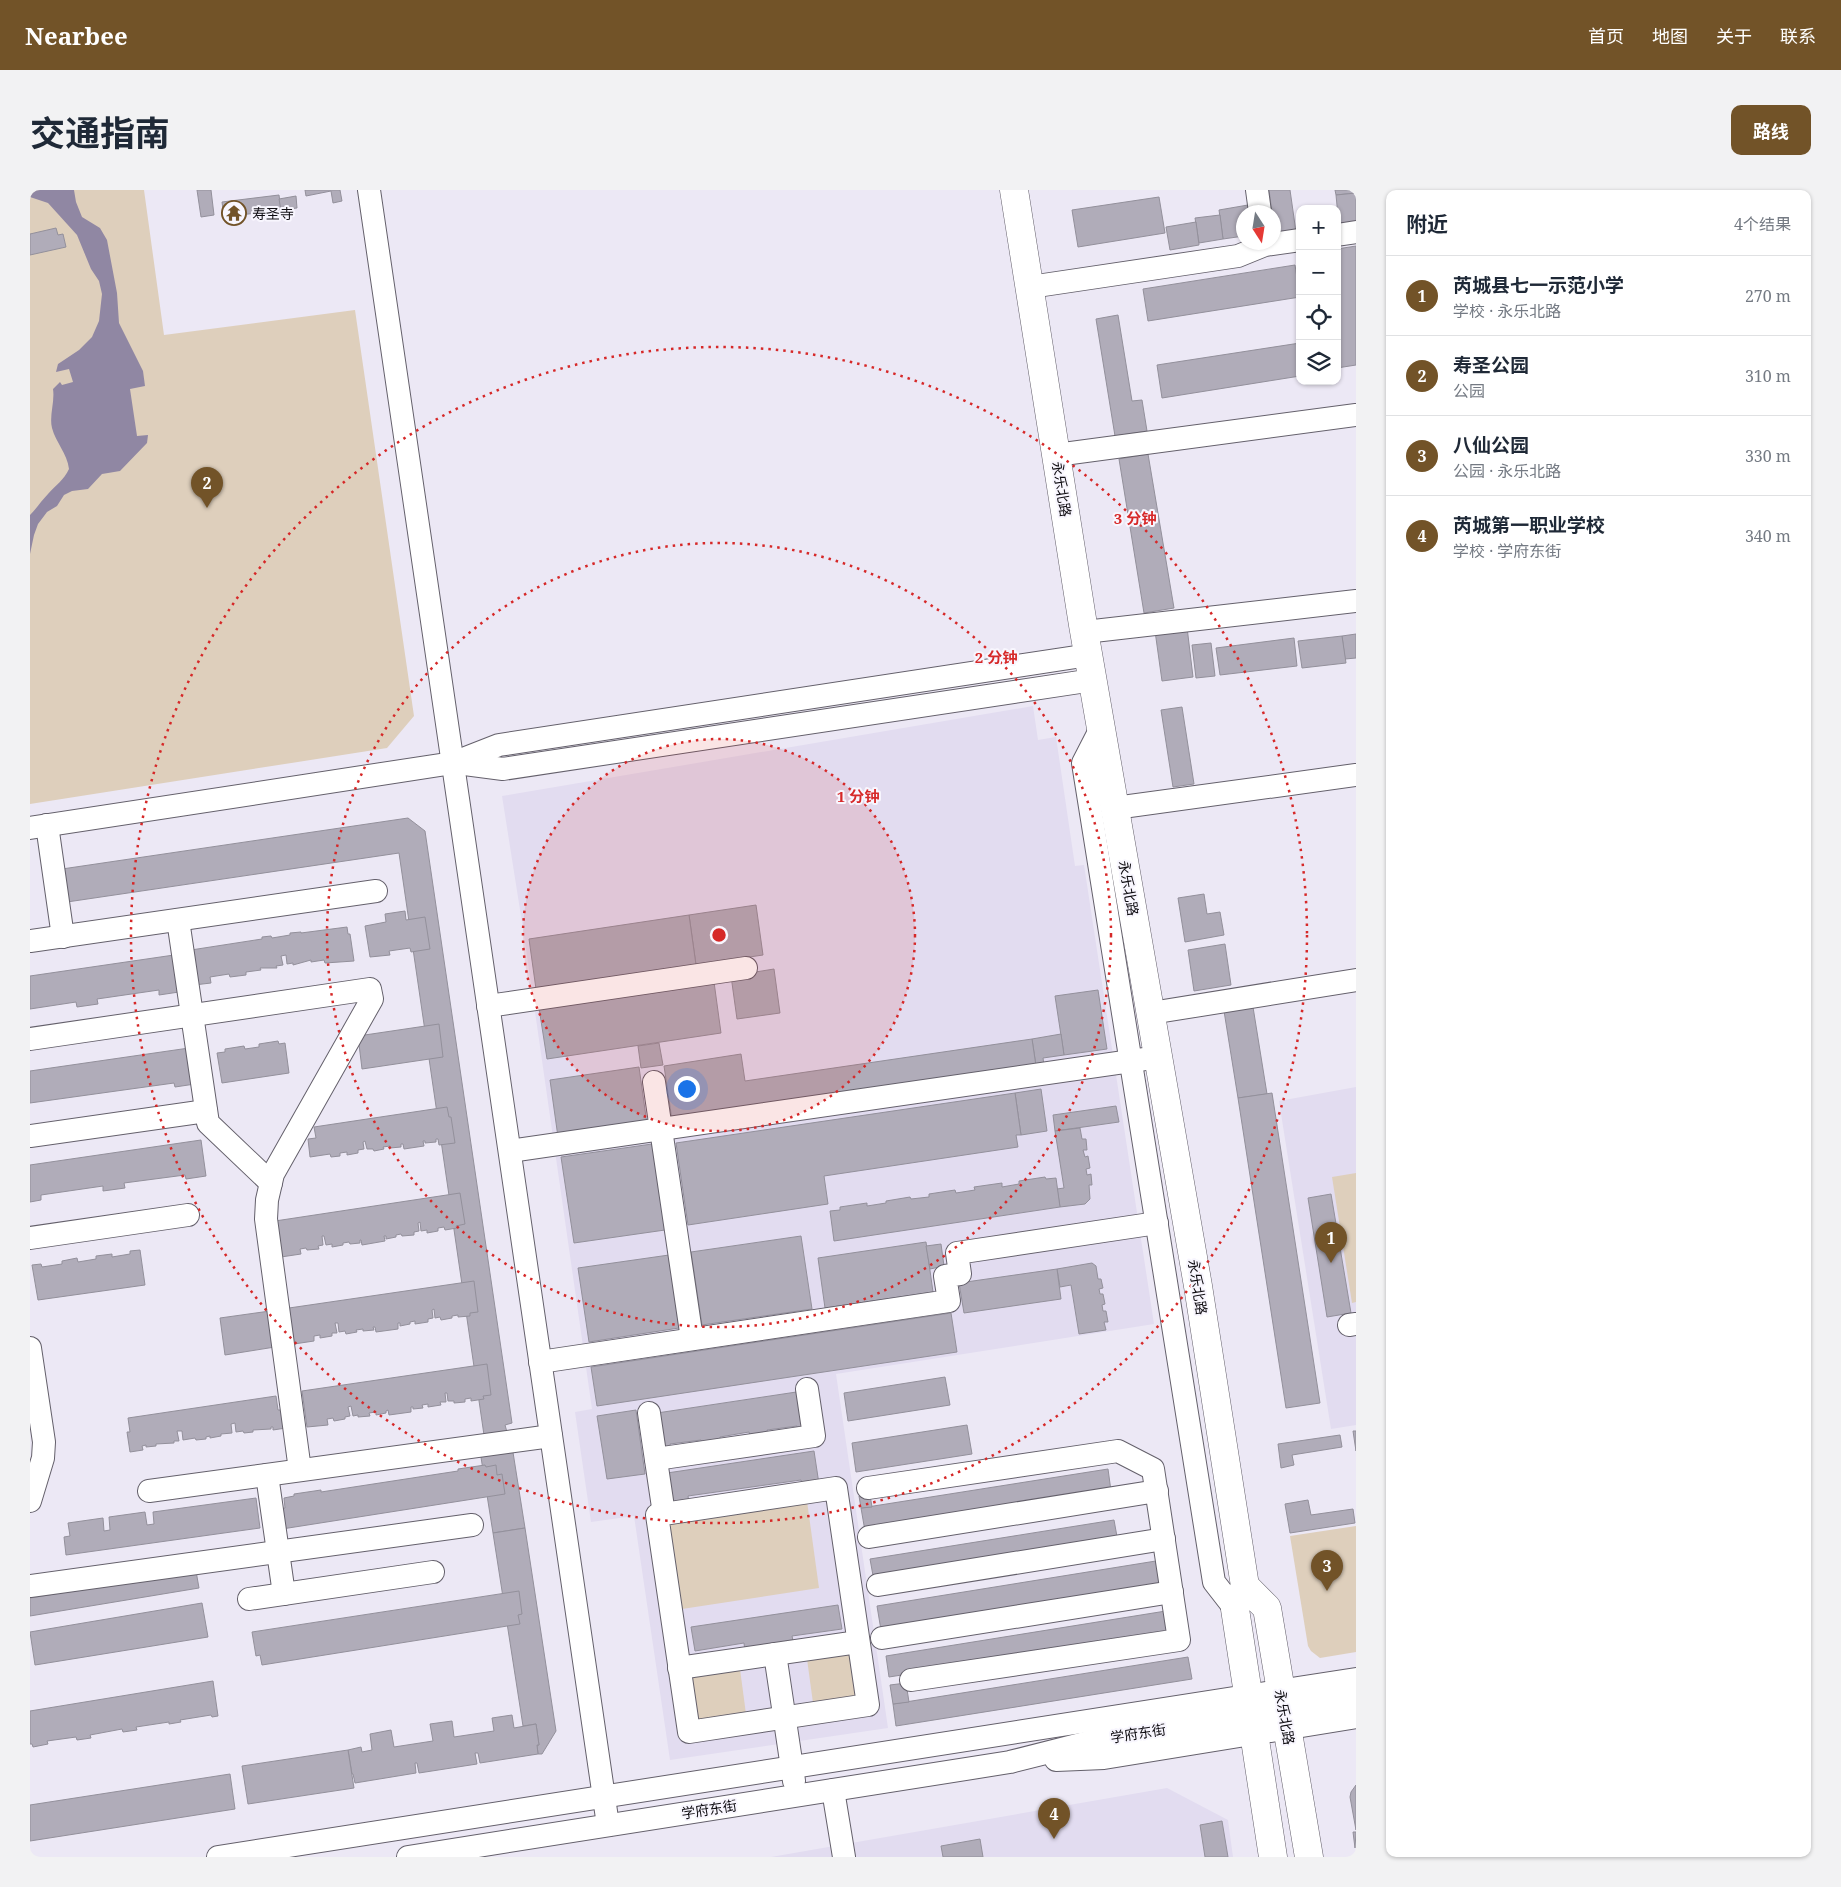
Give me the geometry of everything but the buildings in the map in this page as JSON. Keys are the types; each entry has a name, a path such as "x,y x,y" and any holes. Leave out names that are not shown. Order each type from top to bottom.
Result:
{"main road":[{"name":"永乐北路","path":"1014,190 1101,728 1198,1286 1240,1597 1267,1608 1268,1714 1273,1857"},
{"name":"永乐北路","path":"1268,1714 1309,1857"}],"street":[{"path":"370,190 608,1826"},
{"path":"1257,190 1259,205"},
{"path":"1341,234 1356,232"},
{"path":"1281,242 1296,240"},
{"path":"1030,287 1238,256 1252,250"},
{"path":"1056,455 1356,415"},
{"path":"63,936 38,827 453,763 503,769 1089,656 1356,601"},
{"path":"1101,728 1083,763 1214,1582 1240,1597"},
{"path":"1115,808 1356,775"},
{"path":"31,935 63,936 376,891"},
{"path":"178,920 208,1123 271,1183"},
{"path":"488,1006 746,968"},
{"path":"1151,1013 1356,980"},
{"path":"30,1039 370,989 372,999 273,1174 267,1200 266,1220 300,1470"},
{"path":"510,1151 1158,1057"},
{"path":"654,1082 692,1339"},
{"path":"30,1136 206,1111"},
{"path":"30,1238 188,1215"},
{"path":"540,1362 949,1301 945,1276 960,1274 957,1253 1157,1223"},
{"path":"30,1348 44,1442 44,1458 30,1501"},
{"path":"656,1459 814,1436 807,1389"},
{"path":"649,1413 664,1514"},
{"path":"149,1491 551,1436"},
{"path":"868,1488 1118,1451 1154,1469 1179,1640 911,1680"},
{"path":"267,1475 284,1594"},
{"path":"836,1488 868,1706 689,1732 657,1515 664,1514 836,1488"},
{"path":"869,1537 1157,1491"},
{"path":"30,1586 472,1525"},
{"path":"878,1585 1164,1539"},
{"path":"249,1599 433,1572"},
{"path":"882,1638 1172,1592"},
{"path":"679,1668 858,1642"},
{"path":"775,1654 796,1796"},
{"path":"1268,1714 1356,1679"},
{"path":"218,1857 792,1767 1268,1714 1356,1697"},
{"path":"1268,1714 1356,1717"},
{"name":"学府东街","path":"408,1857 1010,1762 1101,1739 1268,1714"},
{"path":"833,1790 844,1857"}],"shaded area":[{"path":"30,190 144,190 164,335 355,310 414,716 387,748 30,804"},
{"path":"30,190 74,190 82,217 100,228 107,240 117,293 119,323 143,371 145,386 130,389 137,436 148,435 147,443 120,471 102,474 88,489 72,491 64,495 57,506 47,512 38,524 30,554 30,515 69,469 52,428 51,419 53,389 60,382 62,385 73,382 69,369 56,372 58,364 79,350 92,337 99,321 102,294 99,281 91,269 77,235 48,203 30,197"},
{"path":"1033,706 1038,740 1056,737 1075,866 1084,865 1154,1324 836,1374 888,1728 670,1760 634,1516 591,1522 575,1412 592,1409 524,935 502,796"},
{"path":"1356,1087 1356,1425 1331,1429 1279,1101"},
{"path":"1356,1173 1356,1302 1352,1303 1332,1177"},
{"path":"807,1501 819,1588 682,1609 669,1521"},
{"path":"1356,1526 1356,1652 1320,1658 1308,1646 1290,1536"},
{"path":"856,1651 862,1696 813,1703 807,1659"},
{"path":"740,1669 746,1714 697,1721 690,1676"},
{"path":"1167,1788 1228,1820 1233,1857 771,1857"}],"place":[{"name":"寿圣寺","path":"234,213"},
{"name":"寿圣公园","path":"207,508"},
{"name":"芮城县七一示范小学","path":"1331,1263"},
{"name":"八仙公园","path":"1327,1591"},
{"name":"芮城第一职业学校","path":"1054,1839"}]}
